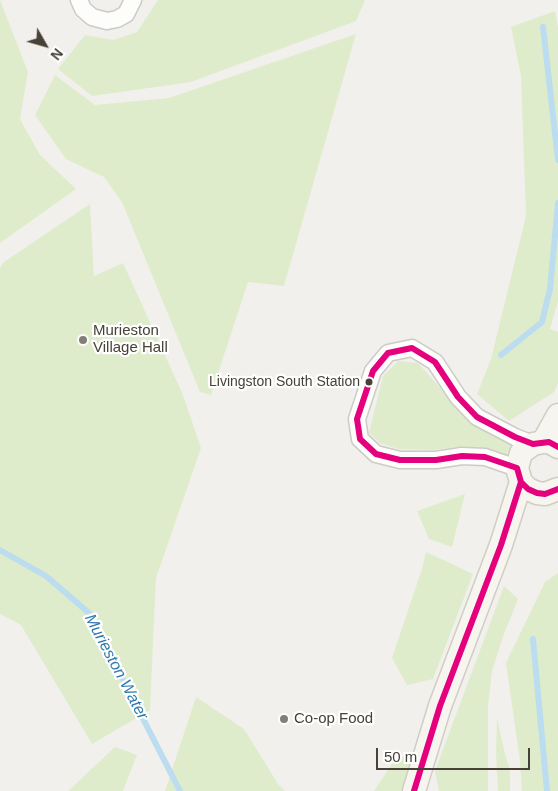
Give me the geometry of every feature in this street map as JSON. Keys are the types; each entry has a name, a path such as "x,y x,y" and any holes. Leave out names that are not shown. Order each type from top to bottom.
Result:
{"street":[{"path":"80,0 83,9 92,17 106,21 118,19 126,14 133,0"},
{"path":"533,483 485,456 462,456 436,460 400,460 376,454 360,439 357,419 373,371 388,353 412,348 434,362 458,397 477,417 515,438 544,444"},
{"path":"544,444 558,415"},
{"path":"414,791 440,706 502,545 533,483 521,454 526,448 544,444"}],"green space":[{"path":"0,0 28,72 20,119 40,155 76,189 0,243"},
{"path":"158,0 365,0 356,21 191,82 92,96 58,69 85,35 113,40 137,32"},
{"path":"555,11 558,27 558,301 550,329 558,332 558,383 554,392 509,421 477,394 491,359 526,216 521,76 511,27"},
{"path":"356,34 284,286 248,282 211,395 200,392 122,202 104,177 66,159 35,115 55,75 95,105 169,98"},
{"path":"90,204 94,276 123,263 183,395 201,448 156,578 150,710 92,744 21,625 0,614 0,268 4,262"},
{"path":"398,361 418,363 467,418 512,442 506,457 482,448 398,449 380,443 369,433 383,376"},
{"path":"465,494 452,547 429,539 417,511"},
{"path":"426,552 473,574 433,679 407,685 392,658"},
{"path":"558,573 558,791 522,791 520,761 506,663 545,582"},
{"path":"504,586 518,599 492,671 488,707 488,791 439,791 435,771"},
{"path":"196,697 244,729 278,784 285,791 165,791"},
{"path":"497,718 510,769 510,791 498,791"},
{"path":"115,747 137,755 123,791 68,791"},
{"path":"398,755 411,760 402,791 374,791"}],"waterway":[{"path":"543,27 558,160"},
{"path":"501,355 542,322 550,289 558,203"},
{"name":"Murieston Water","path":"0,550 46,576 89,613 180,791"},
{"path":"533,639 547,791"}],"transit line":[{"path":"558,447 549,442 533,444 515,437 477,417 458,397 435,362 412,348 388,353 373,371 357,419 360,439 376,454 400,460 436,460 462,456 485,457 517,468 521,482 528,489 537,493 545,494 558,489"},
{"path":"414,791 440,706 501,545 521,482"}],"place":[{"name":"Murieston Village Hall","path":"83,340"},
{"name":"Livingston South Station","path":"369,382"},
{"name":"Co-op Food","path":"284,719"}]}
